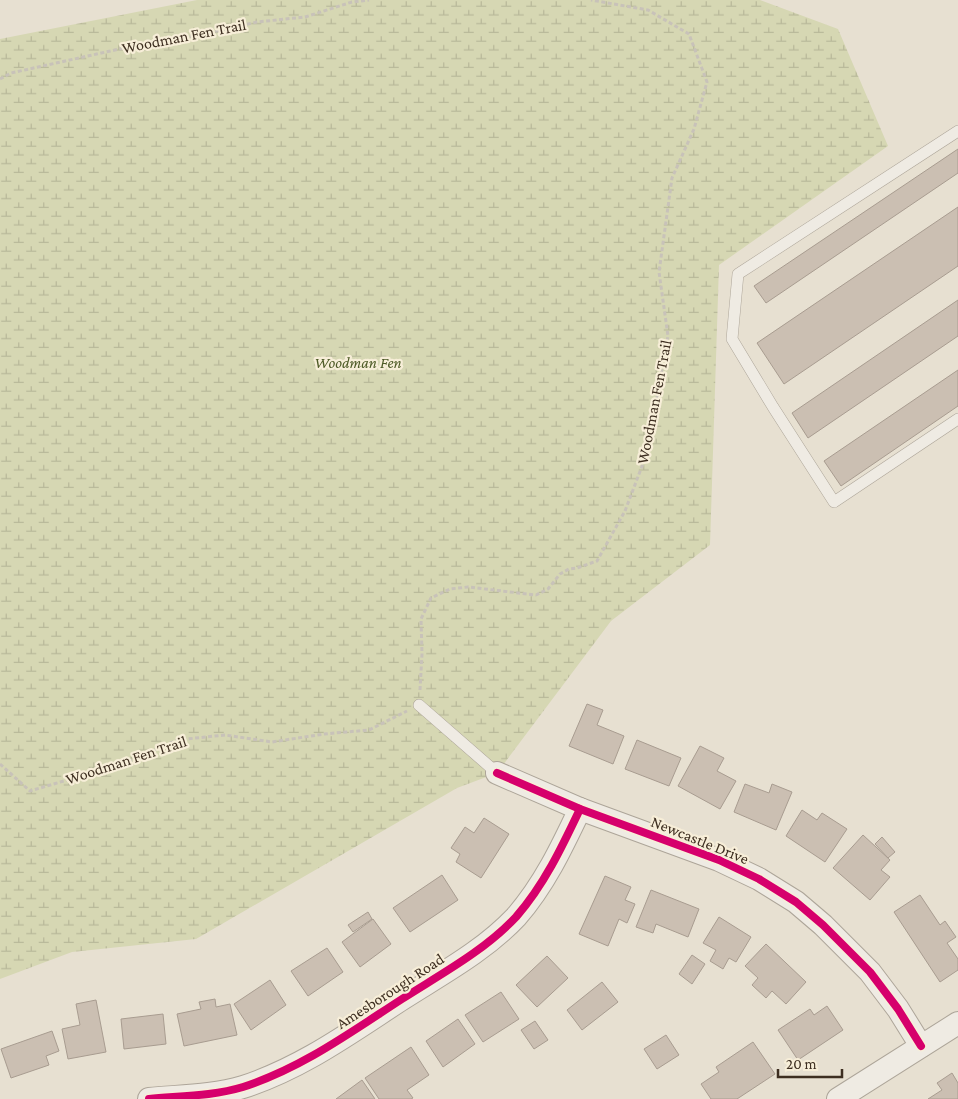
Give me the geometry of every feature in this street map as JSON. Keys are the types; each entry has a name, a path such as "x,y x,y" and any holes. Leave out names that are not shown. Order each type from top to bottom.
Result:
{"street":[{"name":"Newcastle Drive","path":"497,773 580,809 719,860 759,879 796,902 823,925 870,972 898,1009 921,1046"},
{"name":"Amesborough Road","path":"149,1099 209,1094 241,1088 271,1077 308,1059 459,963 493,938 516,917 536,891 560,851 580,809"},
{"path":"838,1099 958,1023"}],"lane":[{"path":"958,131 738,274 732,339 834,502 958,419"},
{"path":"419,705 497,773"}],"green space":[{"name":"Woodman Fen","path":"197,0 760,0 838,29 888,146 719,265 710,545 611,621 497,773 457,788 196,939 72,952 0,979 0,39"}],"building":[{"path":"958,149 958,173 766,303 754,286"},
{"path":"958,207 958,266 784,384 757,343"},
{"path":"958,300 958,336 808,438 792,413"},
{"path":"958,370 958,406 841,486 824,461"},
{"path":"587,704 603,710 597,725 624,736 613,764 569,746"},
{"path":"637,740 681,758 669,786 625,769"},
{"path":"700,746 724,758 717,771 736,781 720,809 678,786"},
{"path":"745,784 769,793 772,784 792,792 776,830 734,812"},
{"path":"802,810 817,820 822,813 847,829 825,862 786,836"},
{"path":"484,818 509,834 481,878 456,862 460,854 451,848 465,827 474,833"},
{"path":"863,835 890,860 881,870 890,877 870,900 833,868"},
{"path":"882,837 895,852 888,858 875,844"},
{"path":"442,875 458,900 410,932 393,908"},
{"path":"605,876 631,887 625,900 635,904 627,923 619,919 608,946 579,934"},
{"path":"651,890 699,909 688,937 656,924 653,933 636,927"},
{"path":"920,895 940,925 945,921 956,937 947,943 958,959 958,970 940,982 894,912"},
{"path":"368,912 372,919 353,932 348,925"},
{"path":"719,917 751,937 736,962 729,958 723,969 710,961 716,950 703,943"},
{"path":"373,919 391,944 360,967 342,942"},
{"path":"766,944 806,982 786,1004 772,991 766,998 752,985 758,978 745,966"},
{"path":"327,948 343,972 308,996 291,971"},
{"path":"692,955 705,964 692,984 679,974"},
{"path":"547,956 568,978 537,1007 516,985"},
{"path":"270,980 286,1005 251,1030 234,1004"},
{"path":"602,982 618,1002 582,1030 567,1010"},
{"path":"501,992 519,1019 483,1042 465,1015"},
{"path":"215,999 216,1007 230,1004 237,1035 184,1046 177,1014 201,1009 199,1002"},
{"path":"96,1000 106,1052 68,1059 62,1029 80,1025 76,1004"},
{"path":"827,1006 843,1030 798,1060 778,1030 810,1009 814,1015"},
{"path":"163,1014 166,1044 124,1049 121,1019"},
{"path":"458,1019 475,1044 443,1067 426,1041"},
{"path":"535,1021 548,1040 534,1049 521,1030"},
{"path":"52,1031 59,1051 46,1056 49,1065 11,1078 1,1049"},
{"path":"666,1035 679,1055 657,1069 644,1049"},
{"path":"753,1042 775,1074 737,1099 711,1099 701,1084 719,1072 716,1067"},
{"path":"411,1047 429,1075 407,1090 413,1098 411,1099 379,1099 365,1078"},
{"path":"952,1073 958,1083 958,1099 928,1099 942,1090 937,1083"},
{"path":"362,1080 375,1099 336,1099"}],"cycle path":[{"path":"497,773 580,809 719,860 759,879 796,902 823,925 870,972 898,1009 921,1046"},
{"path":"149,1099 220,1092 243,1087 286,1070 326,1048 462,961 504,929 526,905 552,865 580,809"}]}
